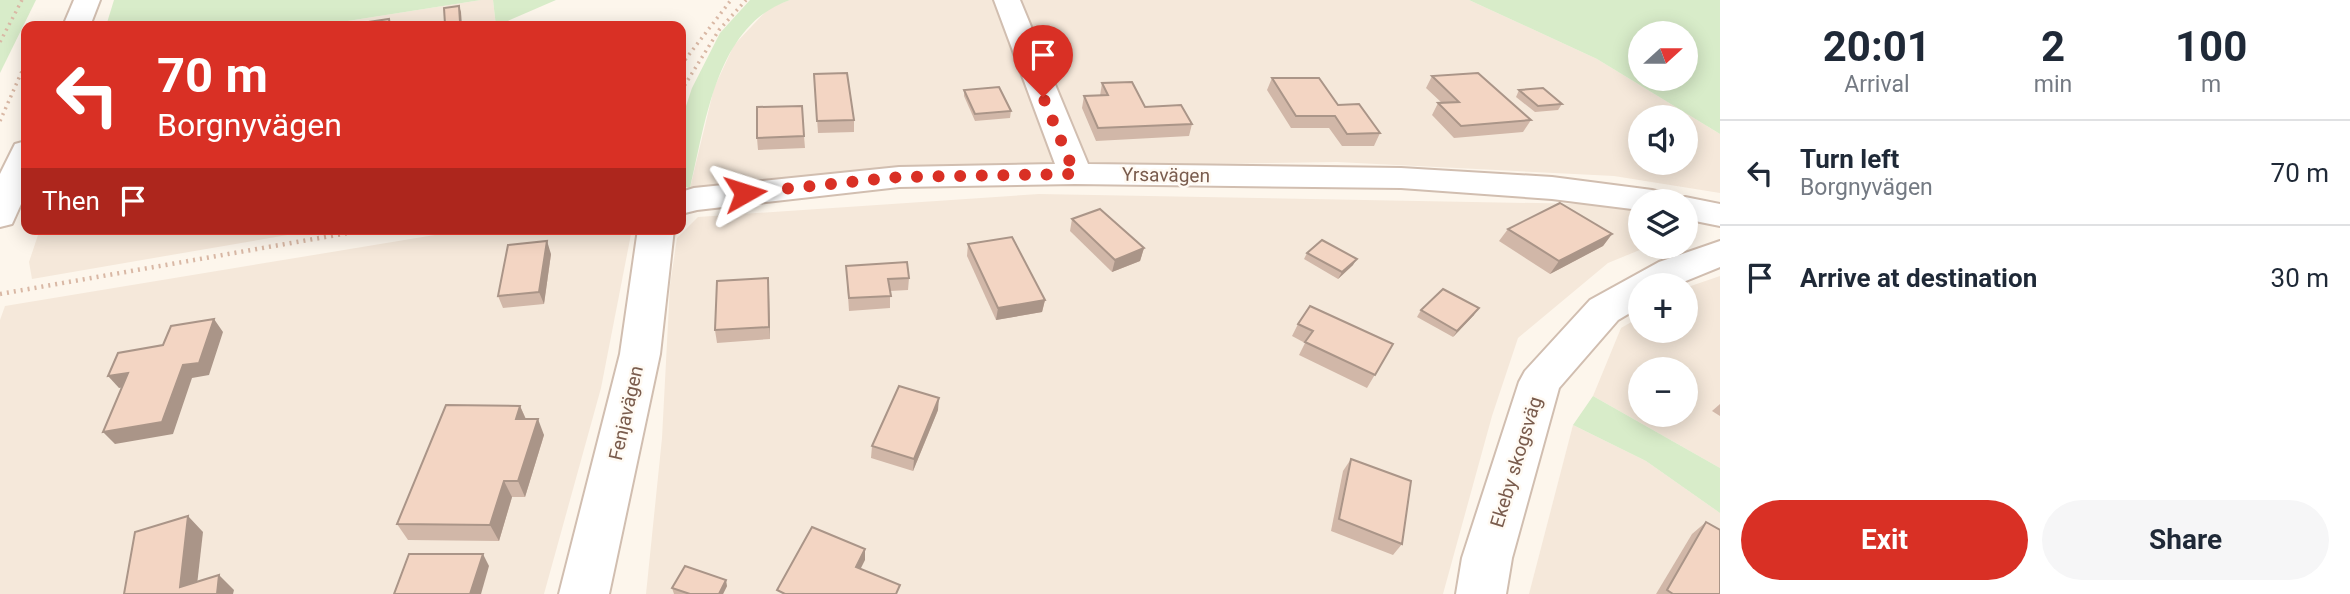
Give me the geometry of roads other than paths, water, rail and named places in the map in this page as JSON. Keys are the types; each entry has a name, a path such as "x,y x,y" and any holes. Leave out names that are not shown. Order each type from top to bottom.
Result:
{"street":[{"path":"79,21 87,0"},
{"path":"1007,0 1075,174"},
{"path":"0,216 21,164"},
{"name":"Yrsavägen","path":"686,201 899,177 1075,174 1401,178 1552,188 1628,198"},
{"path":"1698,211 1720,215"},
{"name":"Fenjavägen","path":"584,594 640,354 655,235"},
{"path":"1668,273 1720,253"},
{"name":"Ekeby skogsväg","path":"1481,594 1487,558 1540,382 1604,310 1628,296"}]}
